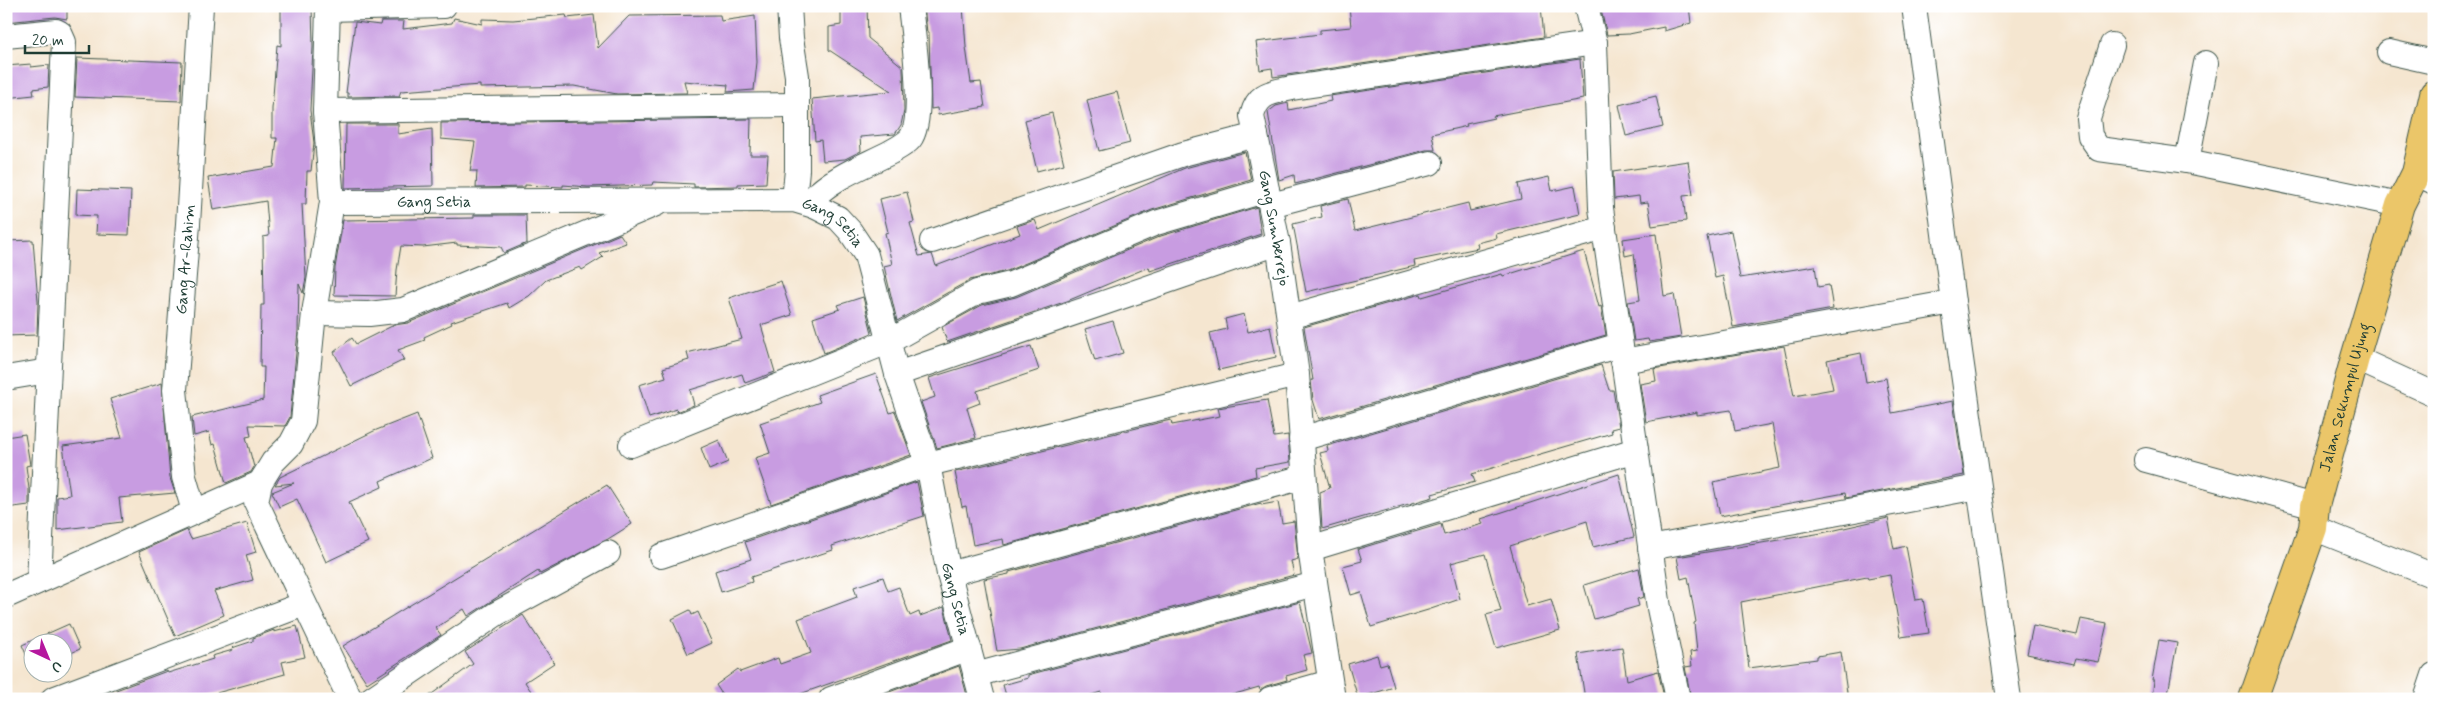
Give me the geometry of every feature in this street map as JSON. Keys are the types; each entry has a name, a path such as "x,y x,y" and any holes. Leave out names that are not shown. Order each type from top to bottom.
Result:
{"main road":[{"name":"Jalan Sekumpul Ujung","path":"2253,699 2314,517 2355,358 2400,205 2425,177 2434,94"}],"street":[{"name":"Gang Ar-Rahim","path":"194,511 184,477 175,390 188,224 201,6"},
{"path":"350,699 256,502 260,483 273,462 291,444 302,421 314,313 332,202 325,111 328,7 444,6"},
{"path":"789,6 790,38 797,76 797,170 804,203 812,200 829,184 860,165 892,152 910,140 918,120 910,6"},
{"path":"1586,6 1595,43 1601,208 1659,608 1678,699"},
{"path":"1914,6 1978,487 2009,699"},
{"path":"6,36 56,31 64,42 39,580"},
{"name":"Gang Sumberrejo","path":"1332,690 1310,549 1297,375 1278,243 1252,116 1255,104 1265,94 1302,86 1595,43"},
{"path":"2112,45 2088,118 2090,136 2099,148 2187,161 2400,205"},
{"path":"2389,52 2434,62"},
{"path":"2187,161 2206,63"},
{"path":"325,111 796,105"},
{"path":"932,241 1183,154 1256,135"},
{"path":"631,445 890,341 978,292 1011,284 1156,223 1430,163"},
{"path":"314,313 369,314 403,310 667,199"},
{"name":"Gang Setia","path":"332,202 667,199 804,203 838,218 850,231 866,255 890,341 897,374 928,464 948,574 982,699"},
{"path":"1289,317 1604,228"},
{"path":"897,374 1278,243"},
{"path":"1301,438 1622,353 1953,302"},
{"path":"2355,358 2434,394"},
{"path":"6,378 48,371"},
{"path":"661,556 928,464 1297,375"},
{"path":"1310,549 1636,450"},
{"path":"2146,460 2314,517 2434,576"},
{"path":"948,574 1304,477"},
{"path":"6,596 260,483"},
{"path":"1650,548 1978,487"},
{"path":"371,699 496,614 608,553"},
{"path":"975,675 1315,584"},
{"path":"52,699 304,604"},
{"path":"831,699 969,648"},
{"path":"2426,699 2434,675"},
{"path":"1270,699 1332,690"}],"building":[{"path":"6,6 67,6 67,19 55,17 6,22"},
{"path":"281,6 312,6 313,47 310,110 314,143 311,171 307,171 306,204 302,204 306,278 303,293 299,284 298,331 290,417 285,426 249,425 251,436 246,437 254,467 251,472 226,483 215,444 212,445 209,432 194,436 192,417 263,400 264,367 260,367 261,305 264,305 263,237 269,236 266,201 213,210 208,178 274,167 277,138 272,138 272,109 277,45 281,46"},
{"path":"841,6 867,6 868,38 903,67 904,111 901,125 895,134 860,137 861,151 845,159 823,161 821,140 815,141 812,99 891,91 829,50 829,27 841,25"},
{"path":"924,6 963,6 971,83 981,82 985,107 938,115 937,108 931,109 929,32 927,32"},
{"path":"1349,6 1541,6 1544,37 1273,77 1272,68 1260,70 1256,42 1320,34 1320,30 1351,27"},
{"path":"1600,6 1689,6 1691,23 1664,31 1664,27 1629,34 1607,35"},
{"path":"566,15 567,18 594,15 598,48 629,16 720,15 721,21 755,16 757,62 754,90 727,92 728,85 684,81 687,93 617,94 574,86 480,88 480,85 401,91 399,96 348,97 348,93 346,93 355,22 380,25 381,21 404,21 403,29 452,23 454,18 482,24 482,19 513,20"},
{"path":"77,58 182,62 181,101 75,97"},
{"path":"1580,59 1583,99 1493,116 1494,118 1432,134 1435,150 1426,150 1295,184 1294,175 1279,180 1268,112 1276,106 1288,103 1289,110 1331,101 1330,96"},
{"path":"31,64 31,67 49,65 48,87 33,89 34,95 6,98 6,66"},
{"path":"1117,92 1130,143 1099,151 1087,100"},
{"path":"1656,96 1663,127 1626,136 1619,105"},
{"path":"1052,113 1064,164 1037,171 1025,120"},
{"path":"751,119 750,155 768,155 766,183 738,184 738,186 694,187 694,184 653,182 652,185 588,187 563,185 563,187 525,185 525,187 476,188 477,171 470,171 475,142 441,139 441,123"},
{"path":"346,124 398,124 398,134 432,129 433,186 345,188"},
{"path":"1245,152 1251,180 1152,210 1007,271 970,280 897,321 884,266 892,264 885,233 888,232 880,199 907,192 914,222 910,223 919,256 932,254 936,266 1020,234 1017,226 1035,220 1039,230 1185,168"},
{"path":"1688,161 1693,195 1683,196 1686,221 1652,226 1648,202 1640,203 1639,196 1614,199 1613,172"},
{"path":"1549,177 1552,191 1575,186 1580,214 1496,234 1497,238 1477,243 1478,248 1414,261 1415,266 1306,292 1293,224 1322,217 1320,206 1348,199 1355,231 1468,203 1470,211 1521,199 1518,184"},
{"path":"77,189 131,191 129,235 96,234 97,216 76,215"},
{"path":"1257,207 1261,234 1150,271 1149,267 1067,301 947,342 942,327 982,305 1016,297 1161,236"},
{"path":"474,215 526,215 527,243 504,253 501,247 457,245 457,243 423,247 401,246 395,296 334,295 335,268 343,220 474,218"},
{"path":"1731,231 1740,278 1815,266 1818,287 1829,285 1833,309 1733,327 1723,276 1715,278 1707,236"},
{"path":"620,234 626,243 599,253 603,257 582,270 580,267 546,280 529,296 509,308 507,303 451,322 452,324 424,337 425,340 398,350 404,360 351,386 334,352 352,338 356,344 394,325 408,323"},
{"path":"1656,234 1664,296 1674,294 1681,337 1649,342 1648,339 1634,341 1628,302 1640,300 1634,254 1625,256 1623,239"},
{"path":"33,240 38,302 37,335 6,336 6,241"},
{"path":"1584,251 1599,307 1601,306 1606,335 1319,419 1313,400 1311,380 1313,380 1304,327 1421,294 1422,297 1502,274 1503,276"},
{"path":"781,281 792,315 761,325 775,372 745,383 742,374 690,390 694,405 677,412 676,409 649,418 639,385 666,377 663,368 689,360 687,353 742,339 729,298"},
{"path":"863,297 872,333 824,353 813,318 840,309 838,305"},
{"path":"1244,314 1248,332 1270,326 1276,357 1219,370 1210,333 1227,329 1225,319"},
{"path":"1113,321 1123,353 1095,361 1085,329"},
{"path":"1031,346 1039,370 977,391 980,403 967,408 976,438 937,448 921,402 935,397 929,378"},
{"path":"1784,346 1794,396 1833,389 1827,360 1861,353 1866,382 1886,378 1892,413 1953,401 1964,475 1846,498 1845,493 1720,516 1713,482 1780,468 1772,424 1735,431 1731,410 1697,415 1697,412 1646,422 1640,384 1656,381 1654,369"},
{"path":"1601,365 1609,390 1613,390 1619,427 1611,429 1612,433 1472,474 1475,482 1432,494 1433,497 1322,529 1320,492 1330,488 1320,453 1328,451 1327,446"},
{"path":"876,374 890,413 895,411 911,455 771,504 755,458 770,453 760,423 820,402 817,395"},
{"path":"162,383 170,478 175,493 119,498 122,522 57,530 57,497 70,495 63,446 122,438 110,399"},
{"path":"1267,400 1274,437 1288,435 1290,462 1255,468 1256,476 1004,545 1003,539 973,545 966,506 962,507 955,472 1171,420 1172,425 1220,416 1218,408"},
{"path":"417,414 432,458 380,481 382,487 349,502 368,542 326,562 297,499 279,507 272,492 294,483 275,485 280,477 374,431"},
{"path":"25,434 30,465 26,466 29,505 6,508 6,437"},
{"path":"719,440 728,462 709,470 701,448"},
{"path":"1619,474 1634,537 1593,547 1587,521 1510,546 1527,606 1551,599 1560,630 1496,648 1486,615 1501,611 1485,554 1451,563 1460,599 1428,610 1371,627 1361,592 1351,595 1343,566 1362,561 1358,549 1441,524 1444,535 1483,524 1481,519"},
{"path":"917,482 924,516 832,546 833,550 751,577 752,582 721,592 715,571 751,559 745,542"},
{"path":"607,485 632,524 608,539 540,574 538,571 468,616 464,609 436,628 441,635 367,683 343,646"},
{"path":"1278,502 1282,523 1294,521 1298,559 1291,561 1294,575 1020,649 997,651 984,579 1009,574 1009,572 1261,503 1261,505"},
{"path":"1888,518 1894,549 1906,546 1916,600 1923,599 1929,633 1901,637 1890,575 1868,579 1867,577 1741,602 1749,668 1817,659 1817,656 1841,652 1848,699 1691,699 1685,667 1692,666 1690,652 1697,651 1694,623 1696,622 1688,577 1681,579 1677,557 1822,533"},
{"path":"247,523 256,552 246,555 253,580 214,591 224,615 175,636 139,552 187,530 191,539"},
{"path":"1639,568 1644,597 1637,599 1639,606 1594,619 1584,585"},
{"path":"883,577 888,591 899,587 910,616 919,612 920,616 944,607 952,640 786,699 725,699 716,685 738,669 740,672 778,658 780,664 811,653 798,619 857,597 854,587"},
{"path":"1300,602 1312,653 1303,655 1307,670 1286,676 1287,680 1266,686 1260,690 1259,687 1228,696 1228,699 1103,699 1101,692 1078,699 1007,699 1003,685 1028,678 1028,675"},
{"path":"690,610 692,615 698,612 712,643 688,654 672,619"},
{"path":"523,615 554,663 525,682 536,699 425,699 473,664 465,652"},
{"path":"2081,619 2107,624 2098,662 2076,658 2074,664 2027,654 2033,626 2077,635"},
{"path":"69,624 80,649 72,653 72,632 51,632"},
{"path":"297,626 305,657 282,662 285,674 195,699 92,699 167,671 168,673 213,659 212,656 233,650 232,648 253,641 253,638 274,630 274,632"},
{"path":"2159,640 2177,643 2167,699 2152,699 2154,680 2152,680"},
{"path":"1622,647 1627,680 1658,671 1664,697 1585,699 1578,654"},
{"path":"1377,655 1380,665 1387,663 1394,687 1358,698 1348,664"},
{"path":"959,666 968,699 885,699 884,694"}]}
